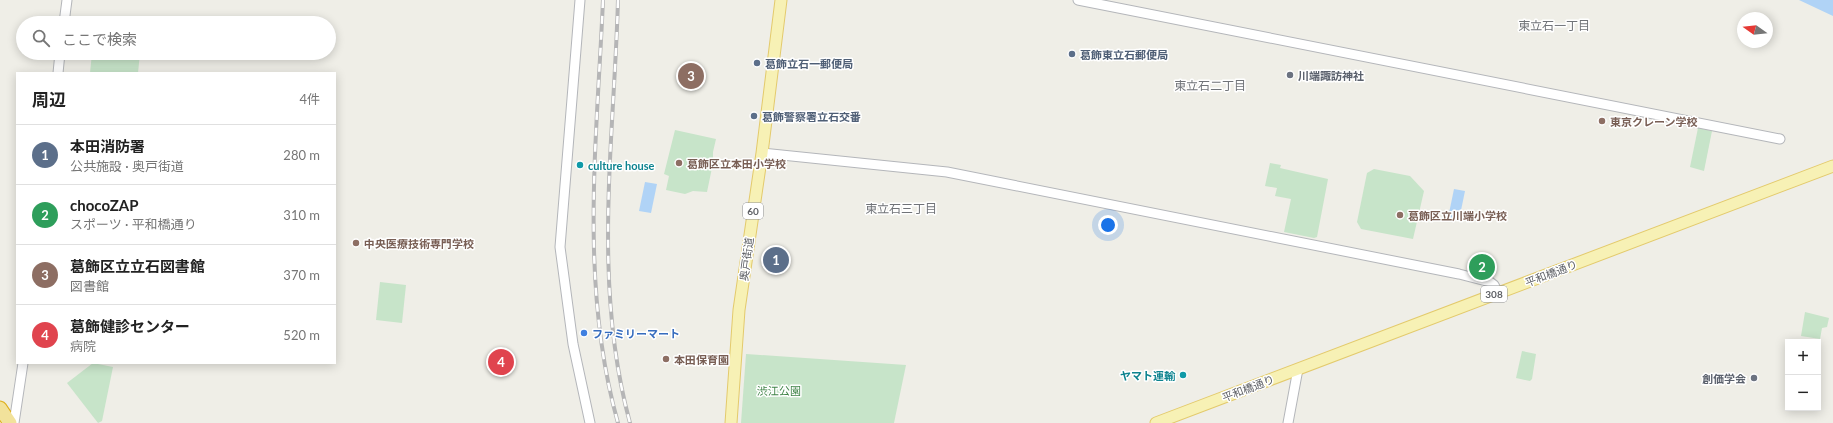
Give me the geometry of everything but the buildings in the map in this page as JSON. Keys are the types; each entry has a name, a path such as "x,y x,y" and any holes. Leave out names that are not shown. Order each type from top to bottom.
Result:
{"main road":[{"name":"奥戸街道","path":"731,423 739,310 762,153 780,0"},
{"name":"平和橋通り","path":"1156,423 1833,166"}],"street":[{"path":"65,16 67,0"},
{"path":"580,0 560,247 573,344 590,423"},
{"path":"1078,0 1780,139"},
{"path":"58,72 59,60"},
{"path":"762,153 947,172 1459,274 1490,282 1494,285 1498,293"},
{"path":"6,417 23,364"},
{"path":"1288,423 1298,369"}],"green space":[{"path":"91,60 139,60 138,72 90,72"},
{"path":"1698,128 1712,131 1704,171 1690,167"},
{"path":"675,130 716,139 707,192 693,191 685,194 666,190 669,176 664,174"},
{"path":"1270,163 1281,165 1280,168 1328,179 1317,237 1314,238 1284,232 1291,199 1275,196 1277,188 1265,186"},
{"path":"1374,169 1410,176 1424,191 1413,239 1361,229 1357,222 1367,173"},
{"path":"380,282 406,285 402,323 376,320"},
{"path":"1805,312 1829,318 1827,327 1822,328 1820,339 1801,336"},
{"path":"1522,351 1536,354 1532,379 1530,381 1516,378"},
{"name":"渋江公園","path":"746,354 906,365 894,423 741,423"},
{"path":"92,364 113,367 102,421 98,423 67,383"}],"water":[{"path":"1799,0 1833,0 1833,16"},
{"path":"645,182 657,184 651,213 639,211"},
{"path":"1454,189 1465,191 1459,220 1448,218"}],"railway":[{"path":"603,0 595,159 595,265 598,318 606,371 618,423"},
{"path":"618,0 610,159 608,265 618,371 630,423"}],"place":[{"name":"葛飾東立石郵便局","path":"1072,54"},
{"name":"葛飾立石一郵便局","path":"757,63"},
{"name":"川端諏訪神社","path":"1290,75"},
{"name":"葛飾区立立石図書館","path":"691,76"},
{"name":"葛飾警察署立石交番","path":"754,116"},
{"name":"東京クレーン学校","path":"1602,121"},
{"name":"葛飾区立本田小学校","path":"679,163"},
{"name":"culture house","path":"580,165"},
{"name":"葛飾区立川端小学校","path":"1400,215"},
{"name":"中央医療技術専門学校","path":"356,243"},
{"name":"本田消防署","path":"776,260"},
{"name":"chocoZAP","path":"1482,267"},
{"name":"ファミリーマート","path":"584,333"},
{"name":"本田保育園","path":"666,359"},
{"name":"葛飾健診センター","path":"501,362"},
{"name":"ヤマト運輸","path":"1183,375"},
{"name":"創価学会","path":"1754,378"}],"district":[{"name":"東立石一丁目","path":"1554,25"},
{"name":"東立石二丁目","path":"1210,85"},
{"name":"東立石三丁目","path":"901,208"}]}
